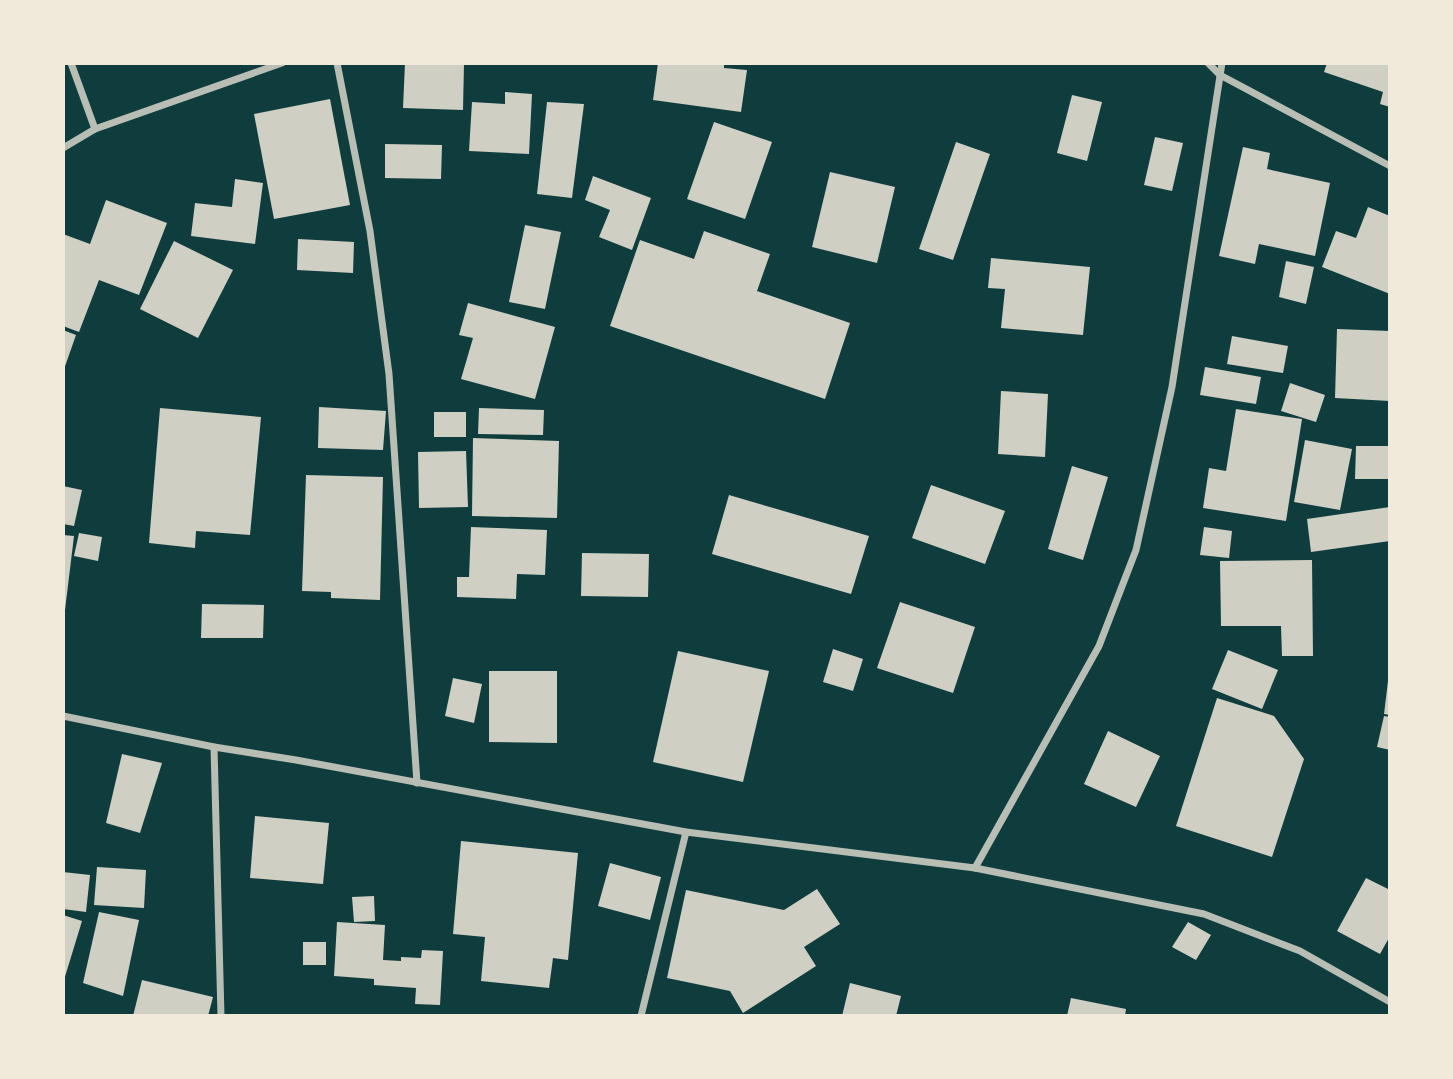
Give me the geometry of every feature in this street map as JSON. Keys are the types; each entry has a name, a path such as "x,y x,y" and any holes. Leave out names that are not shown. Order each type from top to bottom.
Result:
{"street":[{"path":"71,63 95,130"},
{"path":"63,148 95,130 282,63"},
{"path":"337,63 370,231 389,374 417,783"},
{"path":"1208,63 1220,75 1390,166"},
{"path":"975,869 1099,646 1136,550 1172,387 1223,63"},
{"path":"63,716 214,747 686,832 975,869 1205,914 1300,951 1390,1002"},
{"path":"214,747 220,1016"},
{"path":"640,1016 686,832"}],"building":[{"path":"405,63 464,63 463,110 403,108"},
{"path":"658,63 724,63 724,68 747,70 741,112 653,100"},
{"path":"1327,63 1390,63 1390,107 1380,104 1383,92 1324,72"},
{"path":"505,92 532,94 529,154 469,151 472,102 505,104"},
{"path":"1072,95 1102,102 1087,161 1057,153"},
{"path":"330,99 350,205 274,219 254,114"},
{"path":"547,102 584,104 572,198 537,194"},
{"path":"714,122 772,142 745,219 687,199"},
{"path":"1155,137 1183,143 1172,191 1144,185"},
{"path":"956,142 990,154 953,260 919,249"},
{"path":"385,144 442,145 441,179 385,178"},
{"path":"1243,147 1270,153 1267,169 1330,183 1315,256 1259,244 1255,264 1219,256"},
{"path":"830,172 895,187 877,263 812,247"},
{"path":"593,176 651,198 632,250 599,237 610,210 585,200"},
{"path":"235,179 263,183 255,244 191,236 195,203 232,207"},
{"path":"106,200 167,223 139,295 99,280 79,332 63,326 63,234 90,244"},
{"path":"1368,207 1390,216 1390,294 1322,267 1336,231 1356,238"},
{"path":"525,225 561,232 545,309 509,302"},
{"path":"704,231 770,254 757,291 850,323 825,399 610,326 640,240 694,259"},
{"path":"298,239 354,242 353,273 297,270"},
{"path":"174,241 233,270 198,338 140,309"},
{"path":"991,258 1090,267 1083,335 1001,328 1005,289 988,288"},
{"path":"1286,261 1314,267 1306,304 1279,297"},
{"path":"468,303 555,327 535,399 461,379 473,338 459,335"},
{"path":"1337,329 1390,331 1390,401 1335,398"},
{"path":"63,330 76,335 63,372"},
{"path":"1232,336 1288,346 1283,373 1227,364"},
{"path":"1205,367 1261,377 1256,404 1200,395"},
{"path":"1290,383 1325,395 1316,422 1281,411"},
{"path":"1001,391 1048,394 1045,457 998,454"},
{"path":"319,407 386,411 383,450 318,448"},
{"path":"160,408 261,417 250,535 196,531 195,548 149,543"},
{"path":"479,408 544,410 543,435 478,434"},
{"path":"1236,409 1302,419 1286,521 1203,508 1209,468 1226,471"},
{"path":"434,412 466,412 466,437 434,437"},
{"path":"473,438 559,441 557,518 472,516"},
{"path":"1305,440 1352,449 1340,510 1294,502"},
{"path":"1356,446 1390,446 1390,479 1355,479"},
{"path":"466,451 468,507 419,508 418,452"},
{"path":"1072,466 1108,477 1083,560 1048,549"},
{"path":"306,475 383,477 380,600 331,598 331,592 302,591"},
{"path":"931,485 1005,511 985,564 912,538"},
{"path":"63,486 82,490 74,526 63,524"},
{"path":"729,495 869,536 851,594 712,554"},
{"path":"1390,507 1390,541 1311,552 1307,519"},
{"path":"471,527 547,530 545,575 517,574 516,599 457,597 457,577 469,577"},
{"path":"1204,527 1232,531 1229,558 1200,555"},
{"path":"79,533 102,537 98,561 74,556"},
{"path":"63,535 74,536 65,610 63,610"},
{"path":"582,553 649,554 648,597 581,596"},
{"path":"1312,560 1313,656 1282,656 1281,626 1221,626 1220,561"},
{"path":"900,602 975,627 953,693 877,668"},
{"path":"202,604 264,605 263,638 201,638"},
{"path":"833,649 863,659 853,691 823,682"},
{"path":"1228,650 1278,670 1262,709 1212,689"},
{"path":"678,651 769,671 743,782 653,762"},
{"path":"489,671 557,671 557,743 489,742"},
{"path":"453,678 482,684 474,723 445,716"},
{"path":"1388,681 1390,682 1390,715 1384,714"},
{"path":"1217,698 1274,716 1304,759 1272,857 1176,826"},
{"path":"1384,716 1390,717 1390,750 1377,747"},
{"path":"1108,731 1160,756 1136,807 1084,784"},
{"path":"122,754 162,763 140,833 106,823"},
{"path":"255,816 329,823 323,884 250,878"},
{"path":"461,841 578,853 568,960 553,958 549,988 481,981 485,937 453,934"},
{"path":"610,863 661,877 650,920 598,906"},
{"path":"97,867 146,870 144,908 94,905"},
{"path":"63,872 90,875 86,912 63,909"},
{"path":"1366,878 1390,890 1390,936 1380,954 1337,931"},
{"path":"817,889 840,924 804,947 816,966 743,1013 730,991 667,978 686,890 784,910"},
{"path":"374,896 375,921 354,922 352,897"},
{"path":"99,912 139,920 123,996 83,983"},
{"path":"63,915 82,921 64,980 63,980"},
{"path":"337,922 385,925 383,960 421,958 422,950 443,951 440,1005 415,1004 416,988 374,985 374,979 334,976"},
{"path":"1188,922 1211,935 1196,960 1172,947"},
{"path":"303,942 326,942 326,965 303,965"},
{"path":"142,980 213,997 208,1016 133,1016"},
{"path":"850,983 901,996 896,1016 842,1016"},
{"path":"1071,998 1126,1009 1125,1016 1067,1016"}]}
